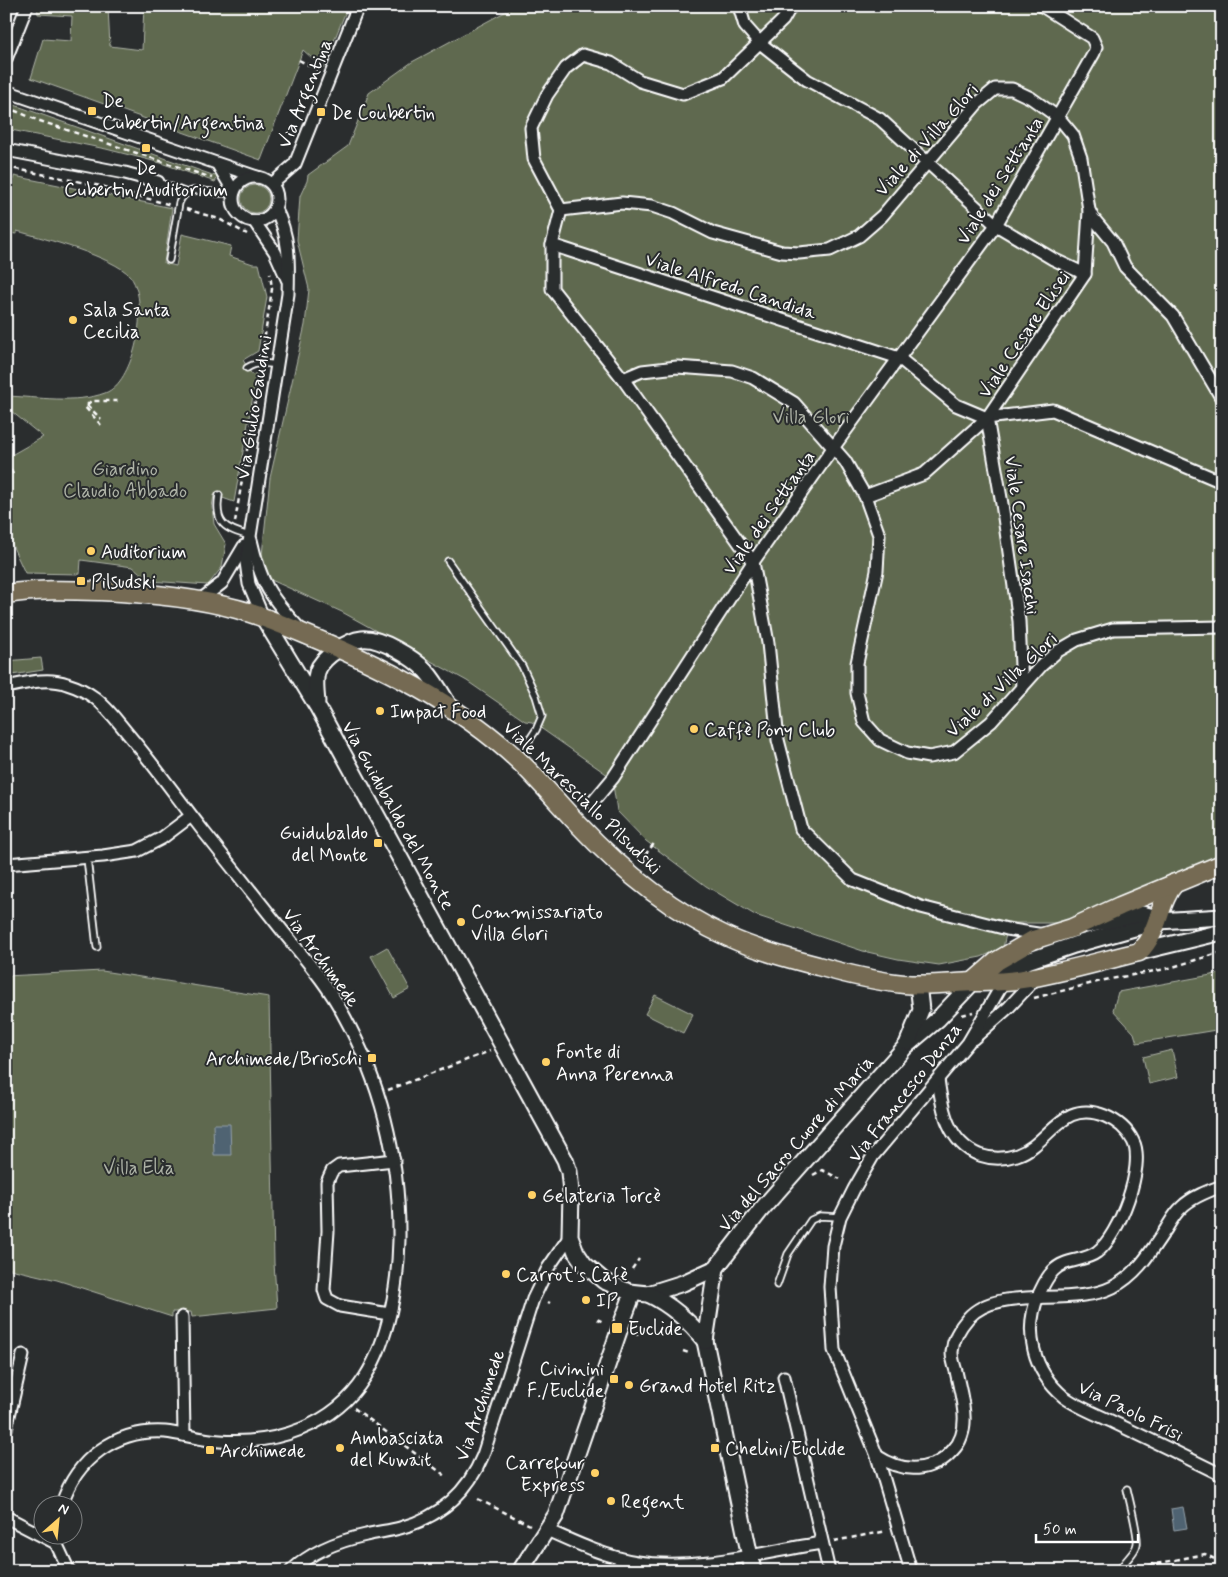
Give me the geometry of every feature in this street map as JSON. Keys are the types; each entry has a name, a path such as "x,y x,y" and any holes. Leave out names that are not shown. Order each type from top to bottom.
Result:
{"main road":[{"path":"6,588 32,590"},
{"name":"Viale Maresciallo Pilsudski","path":"6,594 32,590 134,593 199,601 230,607 263,617 339,648 398,678 452,710 487,734 544,786 577,824 630,874 657,895 691,917 727,936 782,957 853,976 895,983 918,984 1003,982 1140,952"},
{"path":"973,982 990,966 1011,959 1023,944 1072,928 1222,864"},
{"path":"1140,952 1148,942 1159,921 1167,894 1175,883"}],"street":[{"path":"6,59 27,6"},
{"name":"Via Argentina","path":"272,184 295,164 358,6"},
{"path":"739,6 745,26 760,43 807,80 880,119 996,225 1052,259 1085,274"},
{"path":"791,6 783,20 723,78 683,94 640,81 611,63 584,55 566,68 547,95 531,128 534,159 561,210 552,245 552,289 623,379 753,562 768,643 778,740 801,828 853,880 921,907 1007,929 1046,935"},
{"name":"Viale dei Settanta","path":"592,803 613,778 753,562 833,448 996,225 1059,118 1096,47 1092,38 1042,6"},
{"name":"Viale di Villa Glori","path":"561,210 622,203 652,206 673,213 714,233 782,252 800,253 830,250 859,236 882,216 977,104 996,89 1012,90 1031,98 1059,118 1073,135 1081,158 1089,210 1093,218 1113,242 1125,267 1173,316 1222,399"},
{"path":"6,90 218,165 265,179 272,184 277,196 275,208 267,218 254,221 246,219 239,214 234,205 234,193 218,165"},
{"path":"6,150 125,173 158,182"},
{"path":"234,193 243,180 257,177"},
{"name":"Via Giulio Gaudini","path":"263,617 247,576 246,562 287,309 289,255 282,220 275,208"},
{"name":"Viale Cesare Elisei","path":"865,496 924,474 987,418 1085,274 1089,210"},
{"name":"Via Giulio Gaudini","path":"254,221 275,252 289,283"},
{"name":"Viale Alfredo Candida","path":"552,245 899,358"},
{"path":"899,358 956,404 987,418 1053,410 1222,482"},
{"name":"Viale di Villa Glori","path":"623,379 642,371 677,367 732,371 753,378 794,403 845,461 865,496 879,535 877,571 857,662 857,693 864,722 880,740 907,753 929,756 954,752 991,722 1058,651 1077,640 1113,629 1222,627"},
{"name":"Viale Cesare Isacchi","path":"987,418 1019,621 1022,688"},
{"name":"Via Giulio Gaudini","path":"199,601 222,583 250,536"},
{"name":"Via Giulio Gaudini","path":"250,536 266,587 278,605 305,634"},
{"name":"Via Guidubaldo del Monte","path":"263,617 317,706 502,1047 562,1153 567,1166 571,1192 570,1236"},
{"name":"Via Guidubaldo del Monte","path":"317,706 315,679 317,669 327,657 339,648"},
{"name":"Via Archimede","path":"6,686 44,681 66,683 88,693 105,708 135,743 307,961 343,1014 360,1047 378,1094 394,1160 399,1213 396,1278 380,1347 365,1376 346,1402 326,1416 298,1431 260,1440 222,1441 165,1432 124,1437 107,1445 92,1456 71,1482 66,1494"},
{"path":"6,864 87,858 141,850 162,838 192,816"},
{"path":"1072,928 1138,914 1145,914 1159,921"},
{"path":"1011,959 1074,945 1159,921 1222,917"},
{"path":"1140,952 1222,932"},
{"path":"968,1043 1009,1007 1032,977 1011,959"},
{"name":"Via Francesco Denza","path":"911,1571 877,1456 833,1346 831,1275 833,1246 840,1217 873,1156 968,1043 1003,982 1011,959"},
{"name":"Via del Sacro Cuore di Maria","path":"716,1268 761,1210 906,1046 944,1013 973,982"},
{"name":"Via del Sacro Cuore di Maria","path":"906,1046 921,1010 918,984"},
{"name":"Via Paolo Frisi","path":"938,1079 941,1100 953,1133 964,1147 984,1156 994,1158 1017,1155 1028,1149 1066,1118 1087,1111 1102,1114 1121,1124 1134,1143 1137,1161 1134,1180 1119,1221 1112,1235 1098,1251 1092,1255 1068,1261 1054,1269 1044,1283 1031,1321 1033,1350 1044,1374 1059,1392 1079,1405 1222,1474"},
{"path":"388,1314 335,1304 327,1298 324,1290 328,1240 327,1182 332,1170 339,1166 394,1160"},
{"path":"877,1456 895,1465 913,1468 933,1465 950,1454 960,1440 964,1424 952,1356 958,1333 970,1316 983,1306 999,1301 1088,1295 1115,1286 1142,1264 1176,1214 1184,1206 1204,1193 1222,1186"},
{"path":"570,1236 576,1252 588,1268 604,1281 623,1290 660,1299 678,1313 705,1341"},
{"name":"Via Archimede","path":"290,1571 306,1558 335,1543 359,1536 398,1529 416,1522 450,1502 464,1489 473,1477 483,1455 536,1290 552,1261 570,1236"},
{"path":"520,1571 556,1515 621,1324 641,1294 683,1283 716,1268"},
{"path":"716,1268 705,1341 753,1571"},
{"path":"182,1316 184,1435"},
{"path":"6,1429 23,1356"},
{"path":"784,1377 829,1571"},
{"path":"6,1517 32,1528"},
{"path":"548,1530 627,1566 681,1565 715,1561 822,1543"},
{"path":"59,1544 69,1571"}],"lane":[{"path":"676,6 682,6"},
{"path":"158,182 187,193"},
{"path":"169,260 180,200 187,193 199,190 234,193"},
{"path":"247,368 262,363 278,365"},
{"path":"219,495 217,508 219,519 228,529 250,536"},
{"path":"448,561 522,666 536,696 542,716 530,739"},
{"path":"87,858 97,947"},
{"path":"777,1285 788,1254 811,1220 820,1216 840,1217"},
{"path":"1120,1571 1121,1566 1133,1554 1138,1543 1127,1489"}],"path":[{"path":"299,60 322,72"},
{"path":"6,107 37,120 216,180"},
{"path":"6,167 101,186 178,206 219,219 246,233 252,240"},
{"path":"234,531 262,363 272,289 269,271"},
{"path":"101,425 85,407 91,401 96,400 119,401"},
{"path":"87,405 101,419"},
{"path":"6,462 14,476"},
{"path":"6,476 10,484"},
{"path":"645,855 656,841"},
{"path":"1034,998 1113,979 1166,969 1222,952"},
{"path":"387,1091 502,1047"},
{"path":"807,1177 822,1170 840,1179"},
{"path":"632,1269 639,1259"},
{"path":"597,1319 603,1322"},
{"path":"634,1333 638,1335"},
{"path":"683,1351 689,1353"},
{"path":"361,1413 447,1477"},
{"path":"478,1499 530,1525"},
{"path":"822,1543 888,1531"},
{"path":"1125,1571 1205,1554 1222,1563"}],"green space":[{"path":"37,6 124,6 108,8 110,46 142,50 144,6 348,6 323,68 303,50 261,160 31,78 43,39 71,41 72,16 38,14"},
{"name":"Villa Glori","path":"516,6 1222,6 1222,859 1061,923 1013,923 1007,929 1003,948 981,957 939,965 898,959 863,951 755,915 706,886 646,841 617,811 612,778 532,722 525,721 467,681 342,612 269,579 262,555 270,478 305,325 309,289 297,240 300,196 308,175 348,146 369,93 412,62"},
{"path":"6,102 218,177 215,182 161,163 106,149 6,129"},
{"name":"Giardino Claudio Abbado","path":"14,176 172,208 164,263 176,266 182,234 231,246 229,256 253,264 259,264 267,297 258,351 243,360 252,375 257,373 234,502 214,495 212,507 214,524 226,544 222,567 208,585 150,581 133,567 81,560 80,574 25,573 6,532 6,458 43,437 6,407 6,396 69,399 94,396 111,390 124,375 132,357 138,333 140,312 134,284 130,276 122,269 94,255 60,243 17,231 17,234 6,233 6,188 11,189"},
{"path":"255,185 265,189 269,199 265,209 255,213 245,209 241,199 245,189"},
{"path":"41,658 43,670 6,676 6,661"},
{"path":"387,947 410,989 394,998 371,956"},
{"name":"Villa Elia","path":"102,971 269,997 274,1263 277,1308 192,1317 191,1312 172,1312 172,1317 57,1280 6,1268 6,976"},
{"path":"1222,973 1222,1029 1137,1043 1134,1033 1113,1010 1118,992"},
{"path":"655,995 693,1014 683,1033 645,1014"},
{"path":"1172,1050 1178,1077 1149,1084 1143,1057"}],"water":[{"path":"213,1124 230,1124 231,1155 214,1155"},
{"path":"1183,1507 1187,1528 1174,1530 1171,1509"}],"place":[{"name":"De Cubertin/Argentina","path":"92,111"},
{"name":"De Coubertin","path":"321,112"},
{"name":"De Cubertin/Auditorium","path":"146,148"},
{"name":"Sala Santa Cecilia","path":"73,320"},
{"name":"Auditorium","path":"91,551"},
{"name":"Pilsudski","path":"81,581"},
{"name":"Impact Food","path":"380,711"},
{"name":"Caffè Pony Club","path":"694,729"},
{"name":"Guidubaldo del Monte","path":"378,843"},
{"name":"Commissariato Villa Glori","path":"461,922"},
{"name":"Archimede/Brioschi","path":"372,1058"},
{"name":"Fonte di Anna Perenna","path":"546,1062"},
{"name":"Gelateria Torcè","path":"532,1195"},
{"name":"Carrot's Cafè","path":"506,1274"},
{"name":"IP","path":"586,1300"},
{"name":"Euclide","path":"617,1328"},
{"name":"Civinini F./Euclide","path":"614,1379"},
{"name":"Grand Hotel Ritz","path":"629,1385"},
{"name":"Ambasciata del Kuwait","path":"340,1448"},
{"name":"Chelini/Euclide","path":"715,1448"},
{"name":"Archimede","path":"210,1450"},
{"name":"Carrefour Express","path":"595,1473"},
{"name":"Regent","path":"611,1501"}]}
